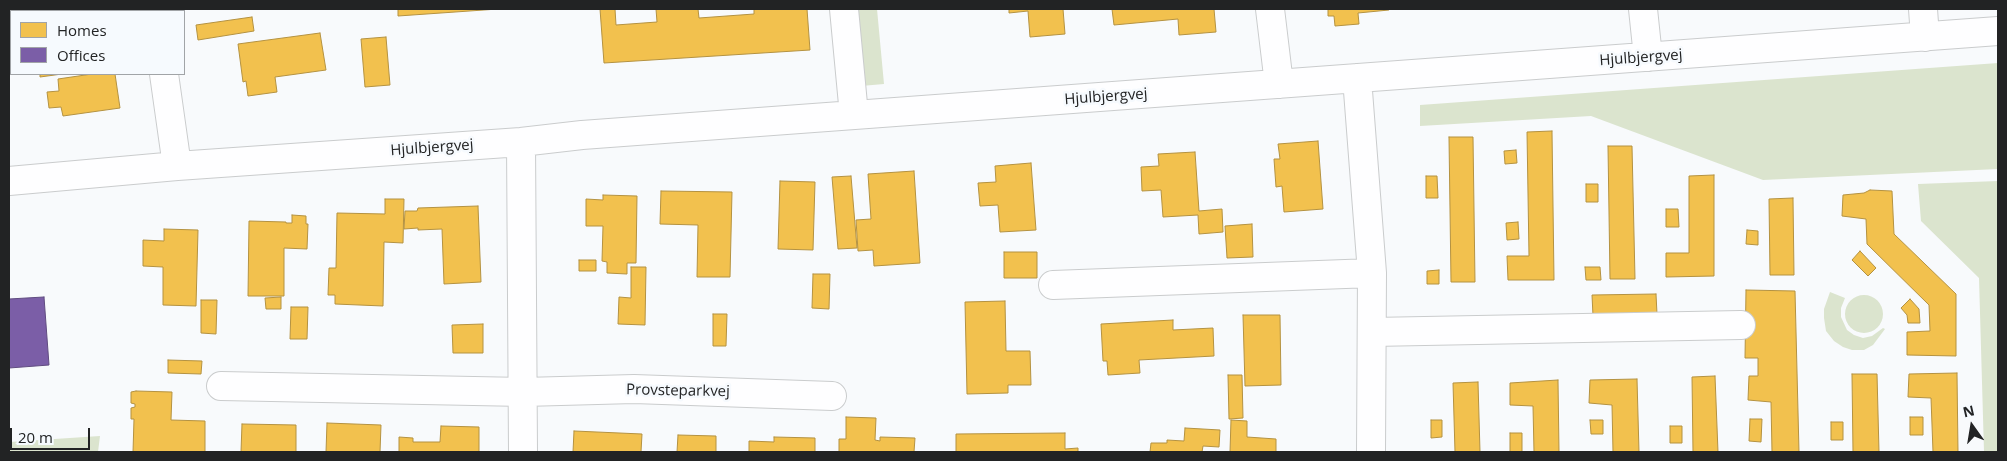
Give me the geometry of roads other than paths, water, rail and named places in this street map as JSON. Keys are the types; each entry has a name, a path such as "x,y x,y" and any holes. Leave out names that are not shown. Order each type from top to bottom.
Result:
{"street":[{"path":"844,9 854,116"},
{"path":"1270,9 1280,84"},
{"path":"1643,9 1648,57"},
{"path":"1923,9 1925,37"},
{"name":"Hjulbjergvej","path":"9,181 176,166 521,142 1998,31"},
{"path":"164,75 176,166"},
{"path":"1357,78 1372,273 1371,452"},
{"path":"521,142 523,452"},
{"path":"1053,286 1372,273"},
{"path":"1372,332 1740,325"},
{"name":"Provsteparkvej","path":"221,386 524,392 634,389 832,396"}]}
